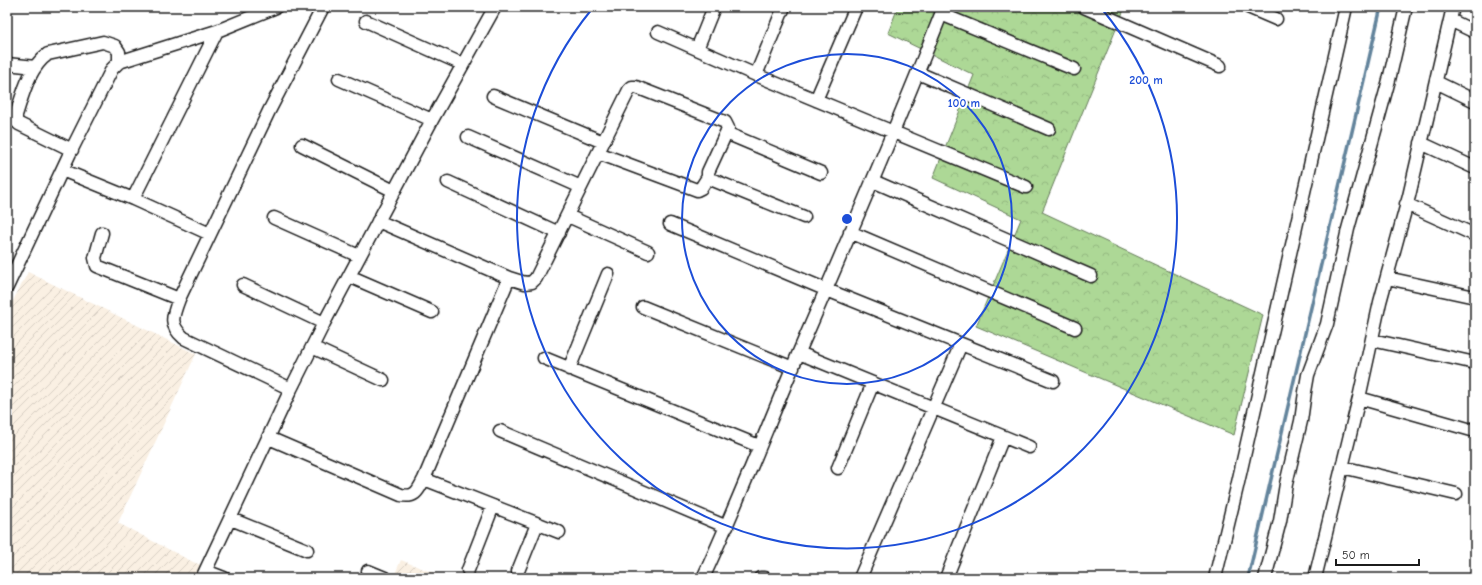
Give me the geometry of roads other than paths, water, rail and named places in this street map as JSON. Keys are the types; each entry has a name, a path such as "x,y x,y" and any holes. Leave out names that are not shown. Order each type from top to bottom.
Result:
{"street":[{"path":"7,286 112,69 119,62 217,31 276,7"},
{"path":"291,389 184,338 174,328 173,321 174,313 179,300 268,111 324,7"},
{"path":"224,578 204,574 291,389 359,256 462,64 495,7"},
{"path":"697,49 714,7"},
{"path":"756,75 784,7"},
{"path":"816,100 856,7"},
{"path":"1084,7 1220,66"},
{"path":"1248,7 1276,19"},
{"path":"1215,578 1239,480 1346,7"},
{"path":"1265,578 1278,527 1286,484 1301,421 1308,375 1327,324 1345,243 1406,7"},
{"path":"1315,578 1360,398 1372,340 1436,82 1453,7"},
{"path":"704,578 873,181 918,73 942,10 1074,69"},
{"path":"1450,20 1475,32"},
{"path":"366,21 462,64"},
{"path":"133,199 217,31"},
{"path":"658,32 756,75 1026,187"},
{"path":"72,150 19,124 16,120 16,116 35,67 41,59 48,54 103,42 115,46 118,52 119,62"},
{"path":"7,64 35,67"},
{"path":"918,73 1049,129"},
{"path":"340,79 432,120"},
{"path":"1436,82 1475,101"},
{"path":"378,221 509,278 529,283 535,280 568,216 581,187 601,147 629,90 632,87 636,86 723,120 727,125 726,133 708,172 708,177 698,190 601,147 493,96"},
{"path":"726,133 821,173"},
{"path":"468,137 581,187"},
{"path":"1421,143 1475,168"},
{"path":"302,145 394,191"},
{"path":"62,170 133,199 210,234"},
{"path":"708,177 711,180 804,217"},
{"path":"873,181 1091,276"},
{"path":"448,182 559,233"},
{"path":"1406,204 1475,235"},
{"path":"568,216 648,252"},
{"path":"274,218 359,256"},
{"path":"670,224 827,290 1053,381"},
{"path":"850,232 1075,328"},
{"path":"102,233 95,258 97,266 179,300"},
{"path":"569,369 608,274"},
{"path":"349,276 432,312"},
{"path":"269,438 401,495 412,496 424,479 509,278"},
{"path":"1387,278 1475,297"},
{"path":"243,285 324,323"},
{"path":"643,307 793,368"},
{"path":"1372,340 1475,363"},
{"path":"860,578 961,344"},
{"path":"312,347 383,380"},
{"path":"799,353 1029,447"},
{"path":"544,358 759,446"},
{"path":"838,468 873,384"},
{"path":"1360,398 1475,430"},
{"path":"500,431 727,527"},
{"path":"946,578 1003,437"},
{"path":"1342,467 1456,494"},
{"path":"424,479 559,532"},
{"path":"468,570 493,506"},
{"path":"231,519 307,550"},
{"path":"518,571 537,524"},
{"path":"368,571 385,578"},
{"path":"760,578 765,578"}],"waterway":[{"path":"1248,578 1381,7"}]}
